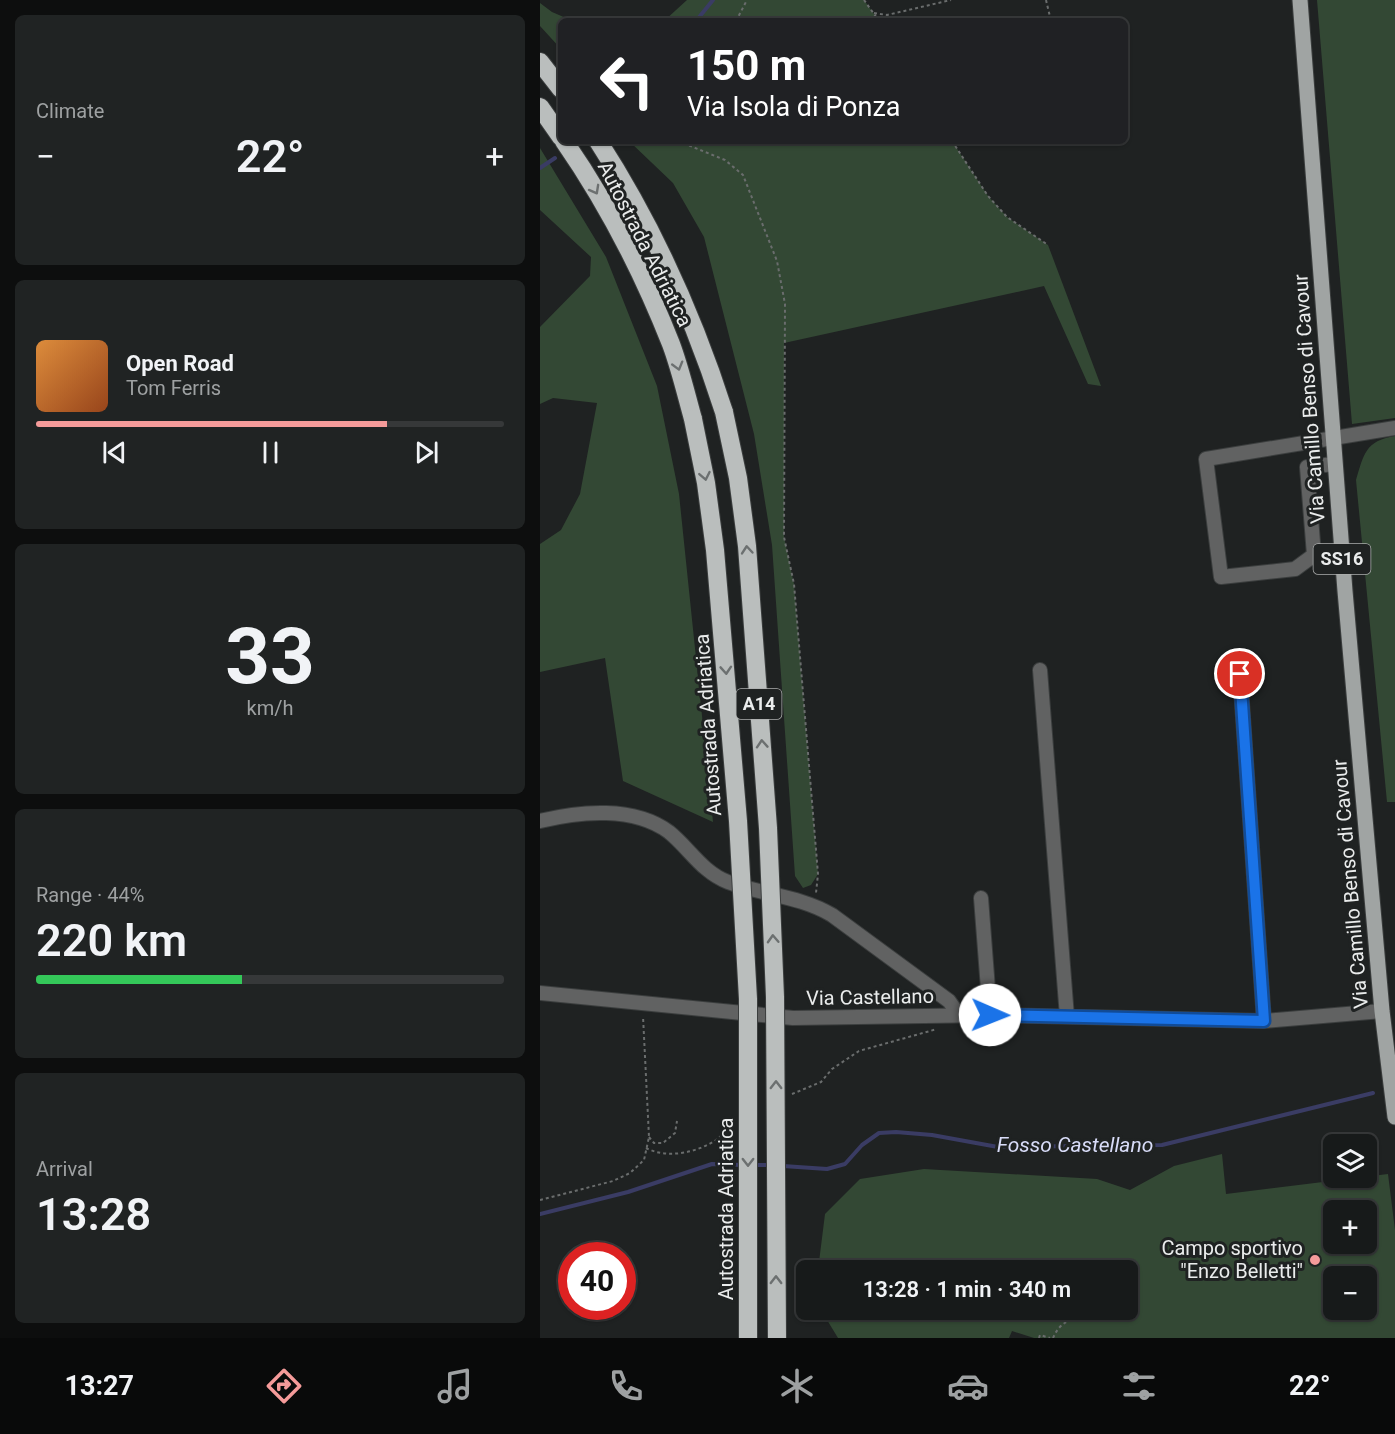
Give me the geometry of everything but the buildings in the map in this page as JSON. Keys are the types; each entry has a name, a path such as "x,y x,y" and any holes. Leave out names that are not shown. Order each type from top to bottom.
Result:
{"highway":[{"path":"540,62 558,85"},
{"path":"540,107 558,133"},
{"name":"Autostrada Adriatica","path":"566,144 587,174 644,282 671,345 693,419 706,483 716,550 738,821 748,999 748,1338"},
{"name":"Autostrada Adriatica","path":"600,144 630,190 666,258 703,345 724,412 738,478 747,546 768,828 776,997 777,1338"}],"main road":[{"name":"Via Camillo Benso di Cavour","path":"1300,0 1334,464 1382,1011 1395,1117"}],"street":[{"path":"1342,553 1314,555 1295,569 1221,577 1206,459 1395,428"},
{"path":"1314,555 1307,468 1334,464"},
{"path":"1040,670 1067,1017"},
{"path":"1240,674 1264,1021"},
{"path":"540,821 586,814 616,814 643,818 669,832 695,860 727,882 814,904 950,1001 959,1015"},
{"path":"981,898 990,1015"},
{"name":"Via Castellano","path":"540,993 793,1018 990,1015 1264,1021 1382,1011"}],"path":[{"path":"738,18 747,0"},
{"path":"864,0 877,18"},
{"path":"874,13 888,15 951,0"},
{"path":"1046,0 1050,18"},
{"path":"685,144 724,160 743,175 777,261 784,304 784,537 794,584 809,762 818,874 814,904"},
{"path":"954,144 988,196 1007,217 1048,244"},
{"path":"786,1096 821,1082 832,1069 859,1051 944,1027 959,1015"},
{"path":"540,1200 613,1181 630,1173 644,1161 649,1137 643,1021"},
{"path":"646,1148 658,1154 674,1155 717,1140 729,1125 738,1119"},
{"path":"649,1137 654,1143 663,1143 675,1132 677,1121"},
{"path":"1039,1338 1040,1335 1051,1338 1058,1327 1068,1320"}],"green space":[{"path":"687,0 864,0 877,18 667,18"},
{"path":"1317,0 1395,0 1395,418 1352,424"},
{"path":"540,3 566,18 558,18 558,46 540,26"},
{"path":"632,144 954,144 988,196 1007,217 1048,245 1101,386 1088,384 1044,286 784,343 784,537 794,584 818,874 811,885 803,888 795,876 772,545 754,434 704,237 673,183"},
{"path":"540,148 606,257 657,386 679,494 713,822 623,781 605,658 540,672 540,544 561,530 580,494 597,403 553,398 540,404 540,327 590,276 591,257 540,210"},
{"path":"1395,436 1395,802 1387,802 1356,480 1367,450 1377,441"},
{"path":"1222,1154 1226,1194 1323,1182 1323,1188 1377,1188 1377,1175 1388,1174 1395,1230 1395,1338 1034,1338 1012,1331 1009,1338 838,1338 827,1320 1138,1320 1138,1260 819,1260 825,1214 860,1179 924,1169 1097,1179 1130,1190 1174,1166"}],"waterway":[{"path":"698,18 713,0"},
{"path":"540,168 555,158"},
{"name":"Fosso Castellano","path":"783,1166 827,1169 845,1164 862,1145 879,1133 896,1132 932,1135 998,1147 1162,1145 1373,1093"},
{"name":"Fosso Castellano","path":"540,1214 628,1192 712,1164 742,1165"},
{"name":"Fosso Castellano","path":"753,1165 772,1165"}],"place":[{"name":"Campo sportivo \"Enzo Belletti\"","path":"1315,1260"}],"route":[{"path":"990,1015 1264,1021 1240,674"}]}
